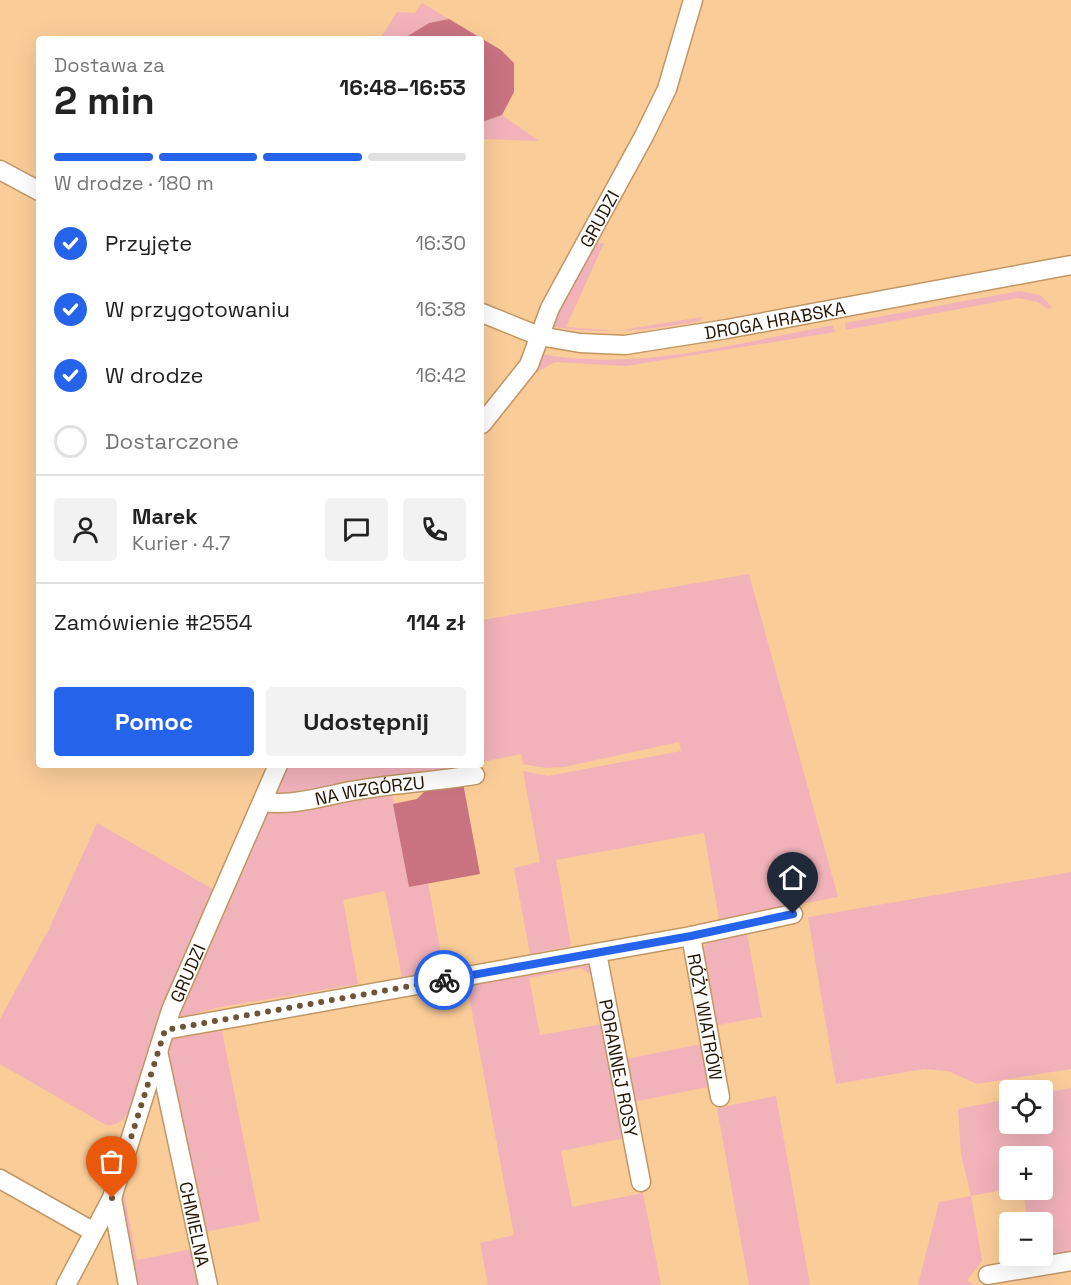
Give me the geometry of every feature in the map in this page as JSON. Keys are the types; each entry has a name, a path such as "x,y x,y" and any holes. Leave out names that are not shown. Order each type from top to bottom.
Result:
{"street":[{"name":"GRUDZI","path":"484,422 526,369 550,308 667,89 693,0"},
{"path":"0,170 36,189"},
{"name":"DROGA HRABSKA","path":"484,314 539,336 580,343 643,343 1071,265"},
{"name":"GRUDZI","path":"66,1285 112,1198 171,1010 277,768"},
{"name":"NA WZGÓRZU","path":"263,802 281,805 365,788 431,783 475,775"},
{"path":"165,1030 691,936 793,914"},
{"name":"RÓŻY WIATRÓW","path":"691,936 720,1097"},
{"name":"PORANNEJ ROSY","path":"597,952 641,1182"},
{"name":"CHMIELNA","path":"158,1051 184,1164 208,1285"},
{"path":"0,1179 94,1232"},
{"path":"112,1198 129,1285"},
{"path":"988,1275 1071,1261"}],"shaded area":[{"path":"422,3 449,19 429,23 408,36 382,36 397,12 415,13"},
{"path":"449,19 478,36 408,36 429,23"},
{"path":"484,40 501,50 514,63 514,92 502,115 484,121"},
{"path":"502,115 539,141 484,139 484,121"},
{"path":"604,243 566,327 614,331 554,327 553,321 593,244"},
{"path":"1019,291 1040,295 1052,307 1048,309 1038,302 1018,298 846,330 845,323"},
{"path":"702,317 700,321 618,331"},
{"path":"833,325 835,332 626,366 555,362 531,375 540,354 577,359 614,360 650,357 724,347"},
{"path":"749,574 838,897 719,919 704,833 556,860 571,946 530,954 514,868 540,862 523,771 548,776 681,751 679,742 564,767 546,768 523,764 521,754 484,762 484,620"},
{"path":"282,768 449,768 281,800 270,798"},
{"path":"463,783 480,874 409,887 393,804 417,799 425,791"},
{"path":"392,794 409,887 428,883 444,970 402,977 385,891 343,900 358,984 215,1008 180,1018 176,1013 265,810"},
{"path":"97,823 216,891 157,1023 132,1106 121,1121 110,1125 106,1125 0,1064 0,1019 49,929"},
{"path":"1071,872 1071,1069 977,1084 948,1071 924,1069 836,1084 808,917"},
{"path":"746,928 762,1017 713,1026 699,953 715,934"},
{"path":"580,959 592,963 593,976 581,968 529,978 540,1035 603,1024 625,1138 561,1151 572,1207 643,1193 661,1285 488,1285 480,1243 514,1235 466,980"},
{"path":"221,1026 260,1221 205,1232 167,1049 171,1035"},
{"path":"706,1043 713,1086 633,1102 626,1059"},
{"path":"1071,1088 1071,1253 1053,1256 1053,1212 1026,1212 1025,1200 1053,1200 1053,1146 999,1146 999,1191 971,1196 961,1154 958,1109 999,1101 999,1134 1053,1134 1053,1091"},
{"path":"776,1096 810,1285 749,1285 717,1108"},
{"path":"122,1184 137,1260 192,1249 200,1285 133,1285 119,1213"},
{"path":"971,1196 982,1261 967,1280 973,1285 918,1285 939,1202"}],"way so far":[{"path":"112,1198 132,1141 165,1030 444,980"}],"route":[{"path":"444,980 691,936 793,914"}]}
